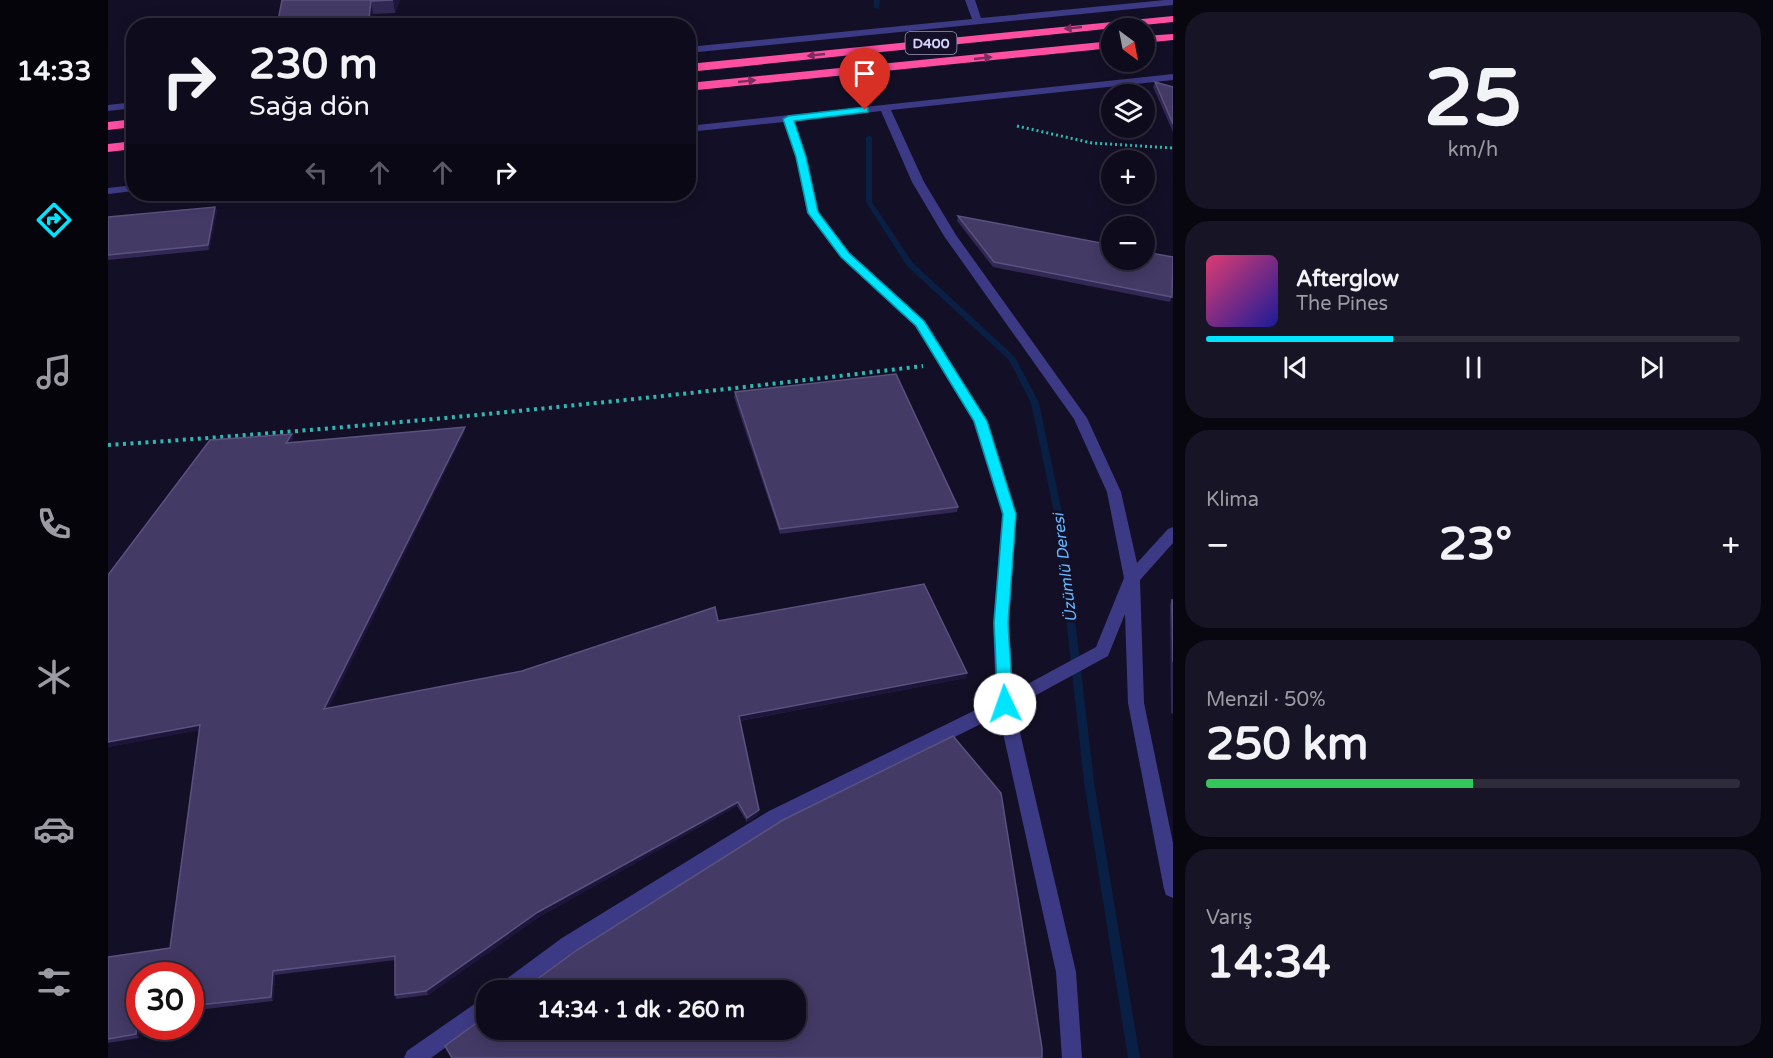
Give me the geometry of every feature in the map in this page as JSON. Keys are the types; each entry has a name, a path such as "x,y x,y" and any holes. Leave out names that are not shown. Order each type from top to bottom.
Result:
{"highway":[{"name":"D400","path":"696,67 1173,18"},
{"path":"1155,39 1173,37"},
{"name":"D400","path":"696,86 1101,45"},
{"path":"108,126 126,124"},
{"path":"108,148 126,146"}],"street":[{"path":"970,0 978,22"},
{"path":"696,49 1173,2"},
{"path":"696,128 1173,77"},
{"path":"108,108 126,106"},
{"path":"884,107 918,182 950,236 1080,418 1114,492 1132,578 1136,703 1172,878"},
{"path":"788,119 801,157 813,213 845,255 920,324 980,421 1010,514 1001,623 1005,704 1066,972 1072,1058"},
{"path":"108,191 126,189"},
{"path":"522,980 569,945 775,817 1005,704 1102,651 1132,578 1173,533"},
{"path":"414,1058 476,1013"}],"path":[{"path":"1017,126 1092,143 1173,148"},
{"path":"108,445 247,436 495,414 723,391 945,363"}],"building":[{"path":"282,0 393,0 371,1 369,18 279,18"},
{"path":"1155,82 1173,87 1173,124"},
{"path":"215,207 208,245 108,255 108,217"},
{"path":"958,216 1101,243 1101,270 1155,270 1155,254 1173,257 1172,297 994,262"},
{"path":"896,374 958,507 780,529 735,392"},
{"path":"465,427 324,709 522,671 715,607 718,621 924,584 967,673 739,716 759,810 747,818 738,802 538,912 426,991 395,995 395,956 273,971 271,997 204,1004 204,962 126,962 126,1036 108,1039 108,957 170,948 200,725 108,742 108,575 210,440 292,434 286,443"},
{"path":"1172,600 1173,600 1173,662"},
{"path":"953,736 1001,793 1042,1058 452,1058 445,1046 476,1023 476,1040 806,1040 806,980 536,980 577,950 783,820"}],"waterway":[{"name":"Üzümlü Deresi","path":"877,0 877,8"},
{"name":"Üzümlü Deresi","path":"869,137 869,202 910,264 1012,359 1035,403 1059,517 1089,782 1134,1058"}],"route":[{"path":"865,110 788,119 801,157 813,213 845,255 920,324 980,421 1010,514 1001,623 1005,704"}]}
